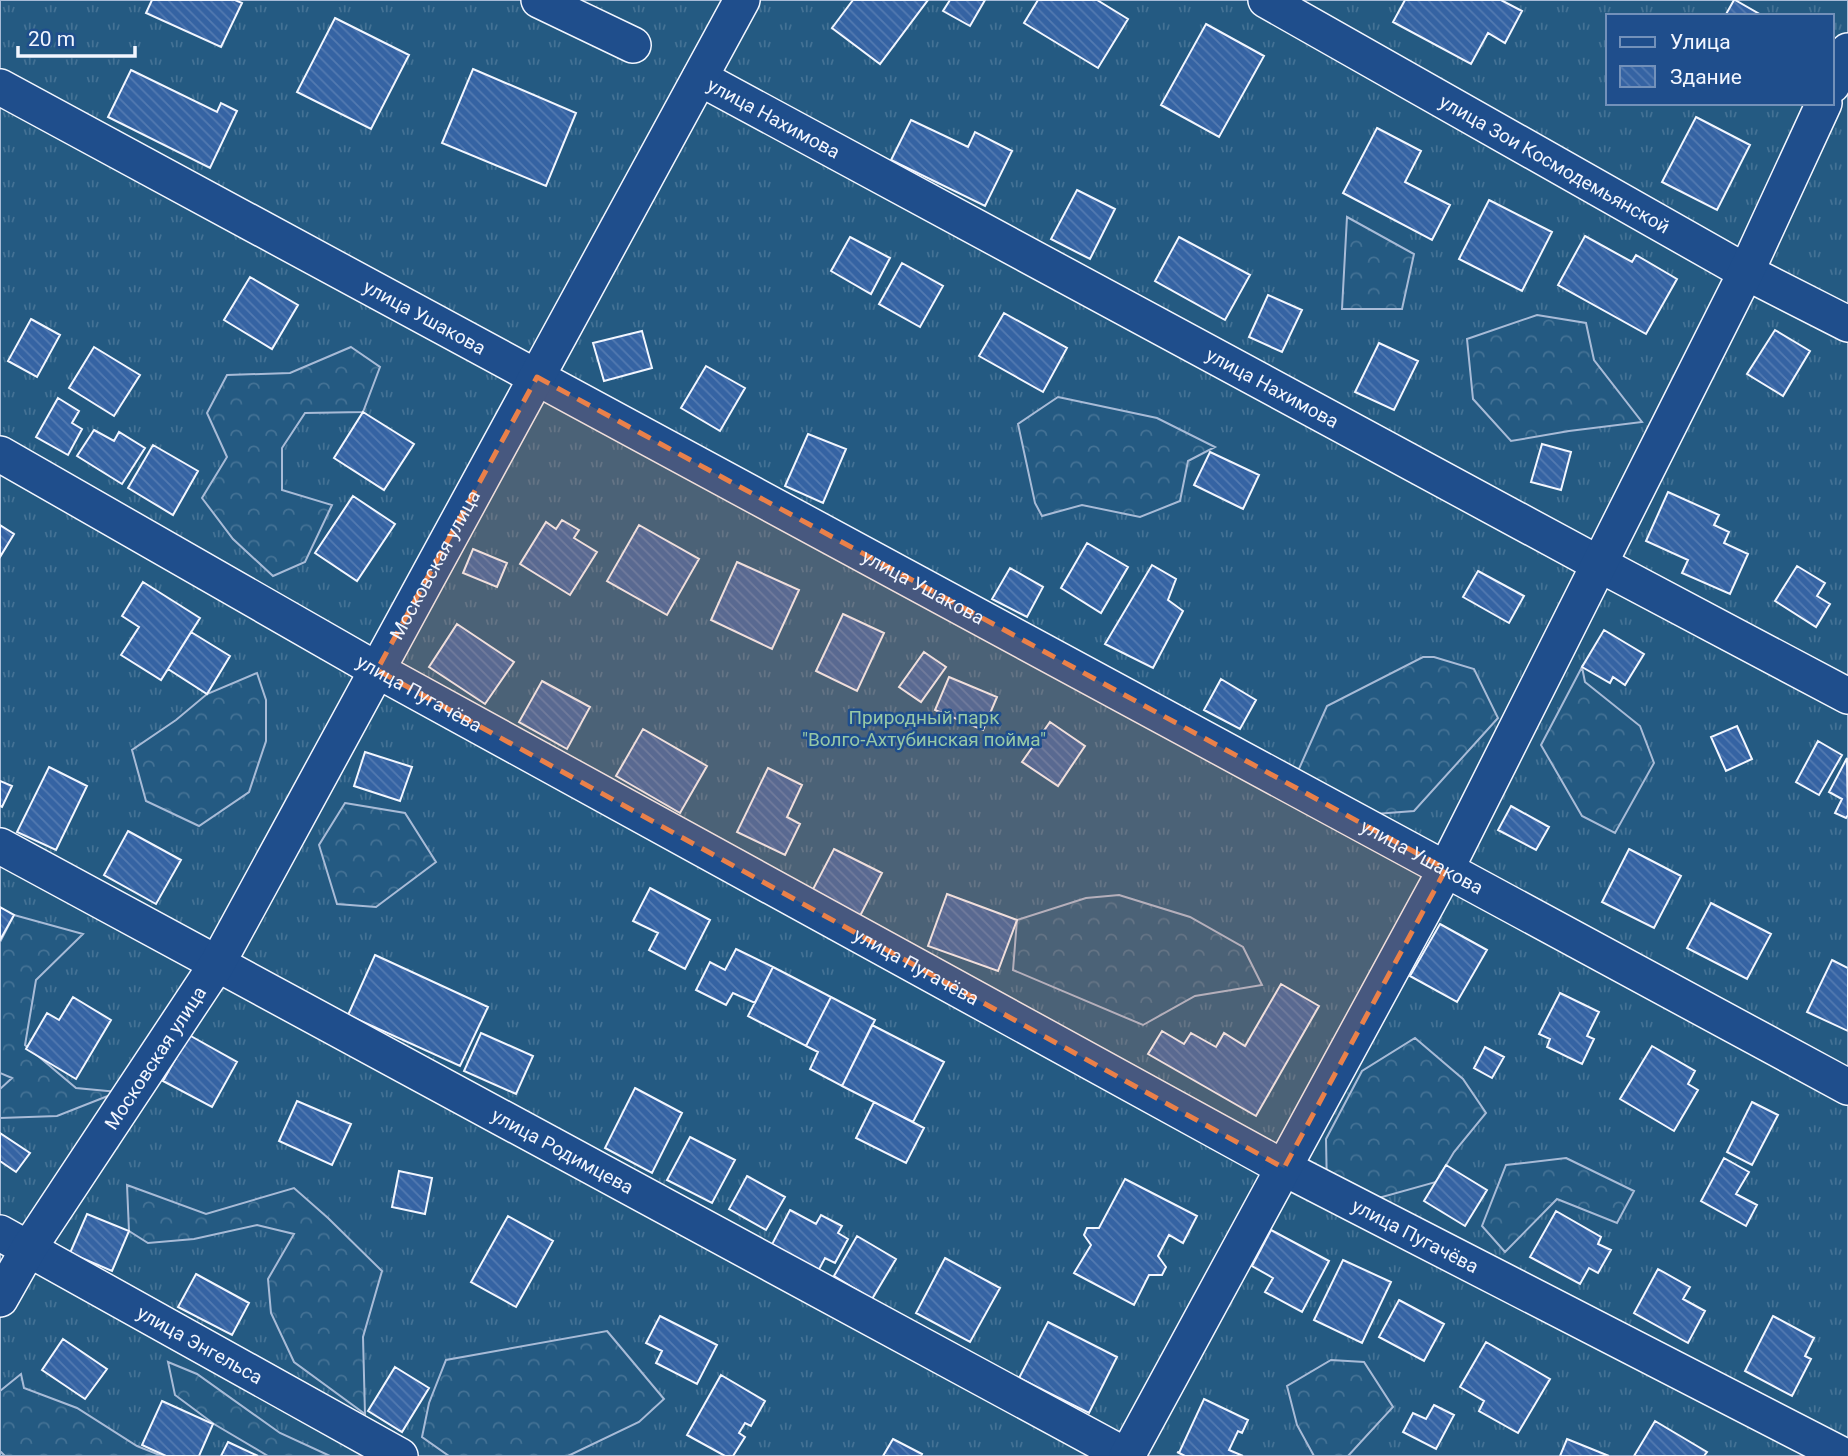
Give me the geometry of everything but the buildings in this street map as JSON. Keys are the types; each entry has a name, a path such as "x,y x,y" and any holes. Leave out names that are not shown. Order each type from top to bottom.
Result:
{"street":[{"path":"539,0 633,45"},
{"name":"Московская улица","path":"0,1299 15,1241 217,964 742,0"},
{"name":"улица Зои Космодемьянской","path":"1266,0 1746,272 1848,324"},
{"path":"1834,81 1848,51"},
{"name":"улица Нахимова","path":"700,78 1599,564 1848,695"},
{"name":"улица Ушакова","path":"0,87 1848,1087"},
{"path":"1127,1456 1446,869 1746,272 1823,105"},
{"name":"улица Пугачёва","path":"0,454 377,670 1284,1168 1844,1456"},
{"name":"улица Родимцева","path":"0,846 1127,1456"},
{"name":"улица Энгельса","path":"15,1241 400,1456"}],"highlighted area":[{"path":"537,377 1446,869 1284,1168 377,670"}],"green space":[{"name":"Природный парк \"Волго-Ахтубинская пойма\"","path":"0,0 1848,0 1848,1456 0,1456"},
{"path":"1347,217 1414,254 1402,309 1342,309"},
{"path":"1537,315 1586,323 1594,360 1642,422 1511,441 1473,399 1467,339"},
{"path":"351,347 380,367 363,412 305,413 282,448 282,490 332,505 305,562 273,576 233,539 202,498 227,457 207,413 227,375 290,373"},
{"path":"1058,397 1157,418 1215,447 1188,461 1180,501 1140,517 1082,505 1042,516 1035,503 1018,424"},
{"path":"1423,657 1434,657 1474,669 1498,718 1414,811 1349,816 1298,771 1327,706"},
{"path":"1582,667 1585,682 1640,726 1654,763 1615,833 1582,816 1541,745"},
{"path":"257,673 266,700 266,741 249,792 199,826 146,801 132,750 176,720 207,694"},
{"path":"345,803 405,813 436,862 376,907 337,904 319,845"},
{"path":"1119,895 1190,917 1243,947 1262,985 1195,996 1143,1025 1013,970 1017,920 1086,898"},
{"path":"14,915 83,934 36,980 25,1045 76,1088 118,1092 57,1116 0,1118 0,1089 12,1078 0,1073 0,942"},
{"path":"1415,1038 1463,1079 1486,1113 1454,1152 1436,1182 1375,1199 1327,1190 1326,1139 1362,1071"},
{"path":"1566,1158 1634,1191 1617,1223 1557,1199 1505,1252 1482,1226 1506,1165"},
{"path":"127,1185 206,1214 294,1188 328,1218 382,1271 363,1337 365,1414 294,1362 271,1313 268,1279 294,1234 257,1225 194,1239 148,1243 129,1231"},
{"path":"607,1331 664,1399 639,1422 568,1456 449,1456 422,1437 429,1403 446,1360"},
{"path":"1331,1360 1364,1362 1393,1407 1348,1456 1314,1456 1297,1425 1287,1386"},
{"path":"168,1362 197,1374 280,1433 330,1456 268,1456 214,1424 175,1395"},
{"path":"21,1374 24,1388 77,1408 137,1446 162,1456 5,1456 0,1451 0,1391"}]}
